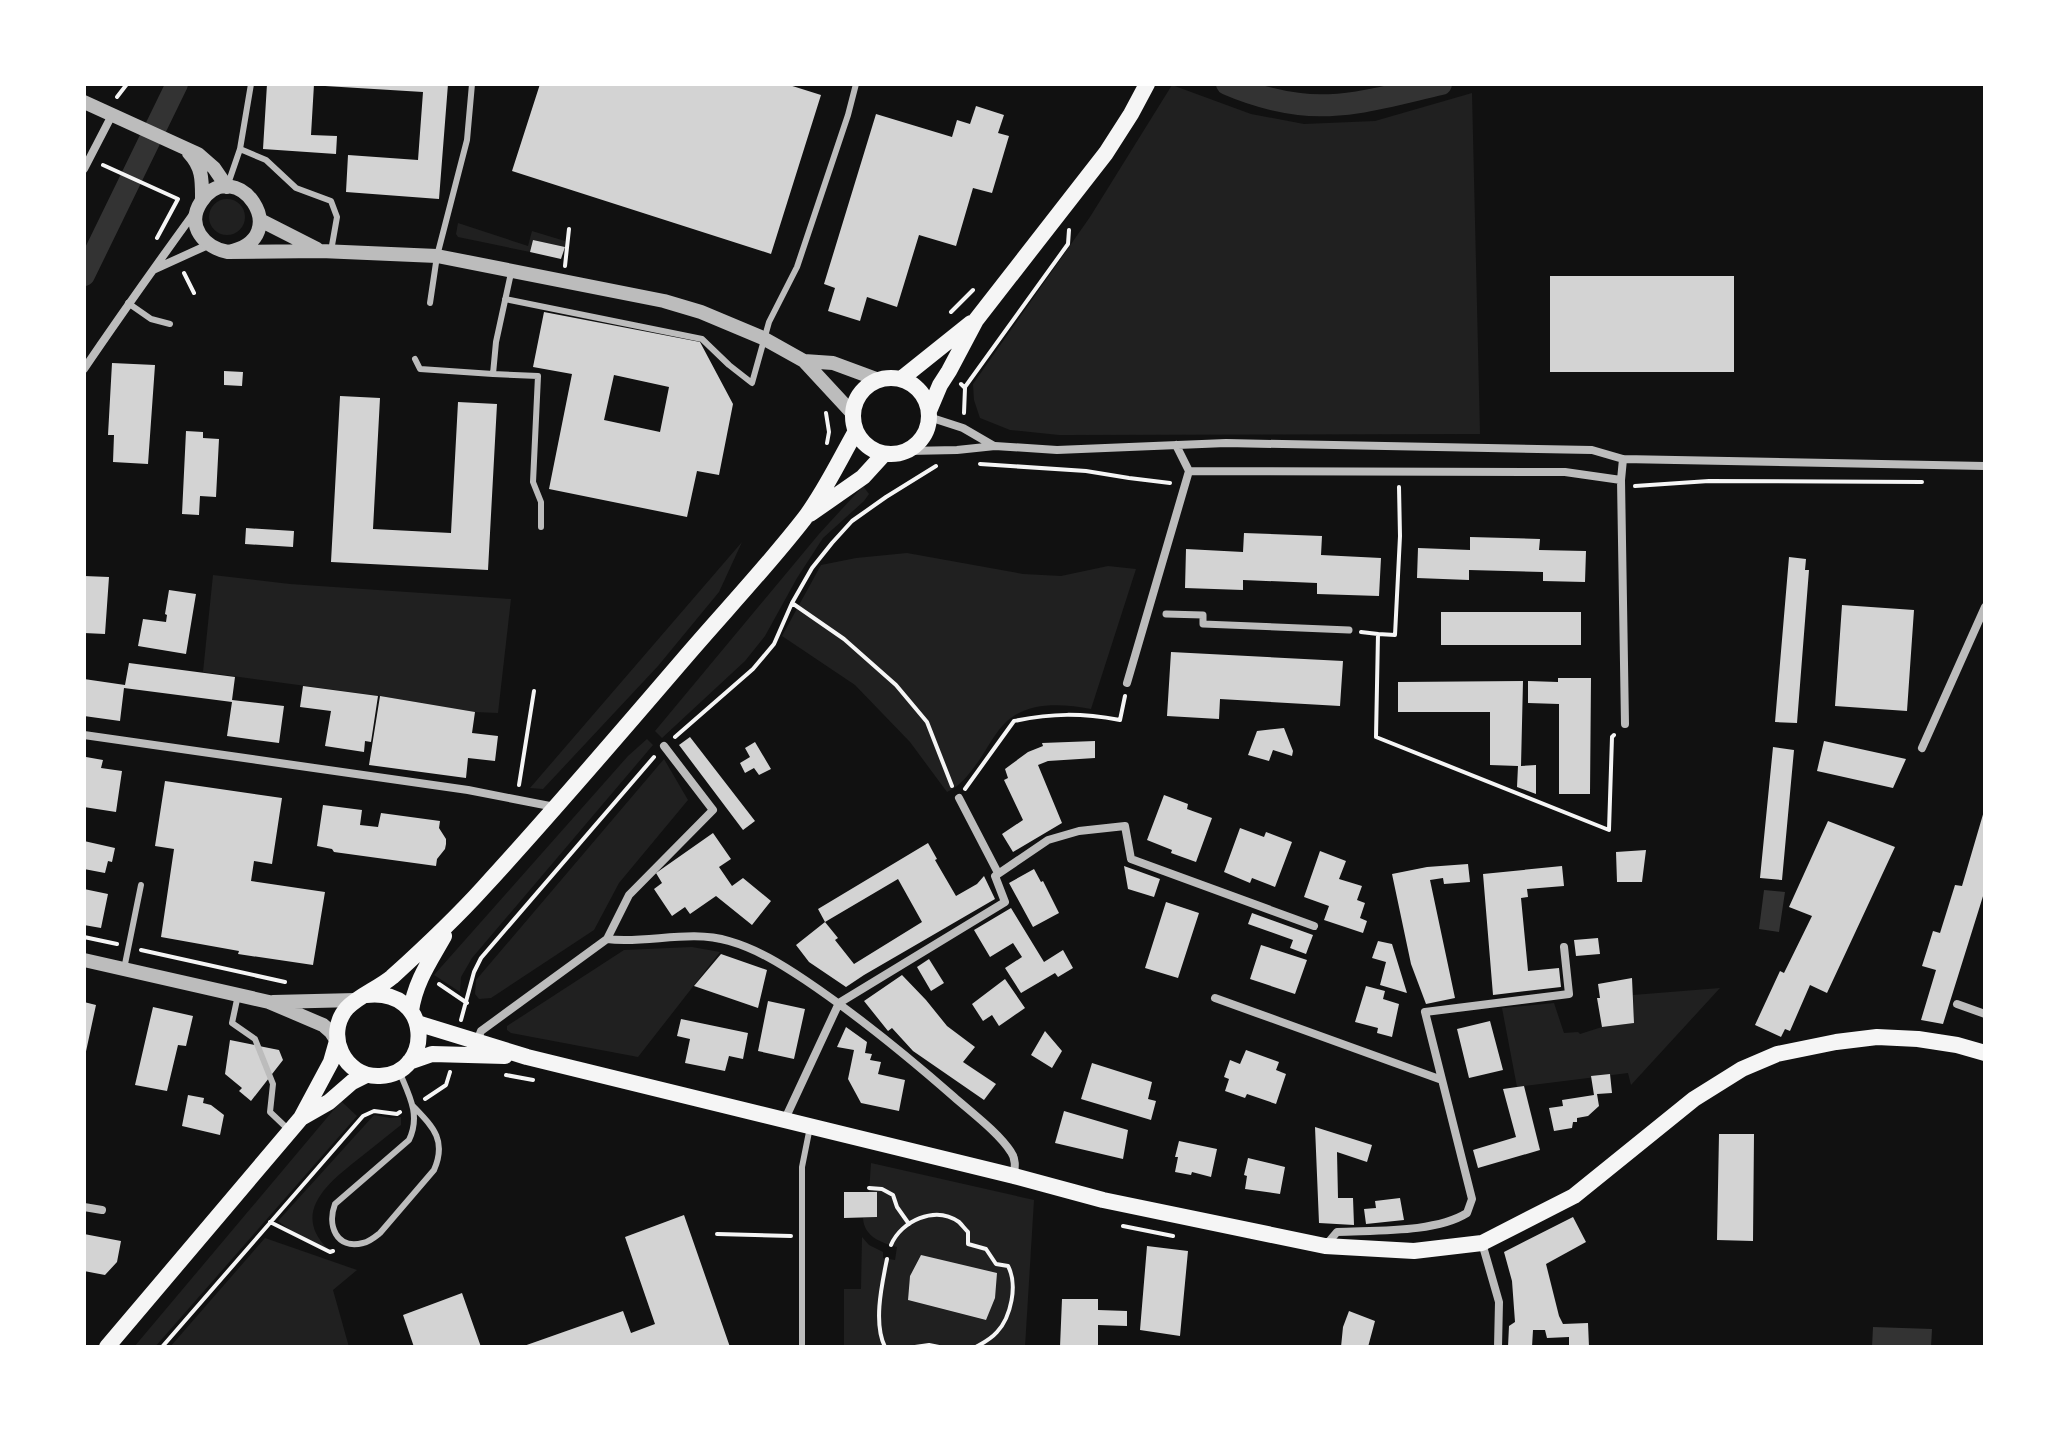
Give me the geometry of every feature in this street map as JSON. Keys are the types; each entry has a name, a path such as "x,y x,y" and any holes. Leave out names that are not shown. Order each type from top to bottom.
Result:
{"main road":[{"path":"855,423 867,445 884,454 908,451 917,444 925,434 940,385 976,320 1071,199 1131,114 1147,84"},
{"path":"901,379 976,320"},
{"path":"527,1057 432,1054 389,1075 366,1075 347,1062 340,1052 337,1029 347,1008 390,978 451,924 556,808 805,517 855,423 861,394 879,380 901,379 920,391 929,414"},
{"path":"805,517 863,477 884,454"},
{"path":"404,1066 416,1050 419,1037 414,1017 417,983 451,924"},
{"path":"361,998 389,995 402,1001 414,1017 527,1057 1103,1200 1325,1246 1414,1251 1482,1243 1574,1196 1694,1099 1742,1069 1777,1054 1877,1037 1918,1039 1985,1053"},
{"path":"107,1347 296,1125 331,1062 337,1041"},
{"path":"296,1125 352,1082 366,1075"}],"street":[{"path":"84,102 198,154 214,168 227,187"},
{"path":"84,169 112,115"},
{"path":"186,150 195,159 203,178 196,228 208,245 218,250 437,256 664,301 701,312 763,338 804,361 855,423"},
{"path":"84,369 208,193 227,187 237,189 254,200 260,220 247,245 228,252"},
{"path":"260,220 326,251"},
{"path":"155,269 208,245"},
{"path":"804,361 833,363 879,380"},
{"path":"929,414 995,446"},
{"path":"908,451 995,446 1057,450 1176,445 1401,446 1592,450 1623,459 1985,466"},
{"path":"1127,683 1189,471 1176,445"},
{"path":"1623,459 1625,724"},
{"path":"1189,471 1565,472 1621,480"},
{"path":"1922,748 1985,607"},
{"path":"1166,614 1203,615 1203,624 1349,630"},
{"path":"84,735 468,790 556,808"},
{"path":"477,1041 481,1031 607,939 629,895 713,810 664,746"},
{"path":"959,798 998,873"},
{"path":"784,1120 839,1003 1005,902 995,876 1048,840 1079,831 1125,826 1131,859 1314,926"},
{"path":"607,939 628,942 680,936 727,940 769,957 839,1003 913,1061 988,1127 1012,1152 1014,1176"},
{"path":"1325,1246 1337,1232 1430,1226 1455,1220 1467,1213 1472,1199 1425,1012 1569,994 1564,947"},
{"path":"84,960 269,1002 323,1025 337,1041"},
{"path":"269,1002 361,998"},
{"path":"1215,998 1442,1080"},
{"path":"1957,1004 1985,1014"},
{"path":"84,1207 102,1210"},
{"path":"1482,1243 1499,1302 1498,1347"}],"lane":[{"path":"227,187 240,149 251,84"},
{"path":"430,303 437,256 467,140 472,84"},
{"path":"505,299 702,339 752,383 769,322 797,267 856,84"},
{"path":"240,149 266,160 296,188 331,201 337,217 326,251"},
{"path":"493,374 496,342 511,269"},
{"path":"128,303 151,319 170,324"},
{"path":"415,359 420,369 538,376 533,482 541,502 541,527"},
{"path":"124,969 141,885"},
{"path":"238,995 232,1023 255,1039 273,1084 270,1112 296,1125"},
{"path":"404,1066 415,1122 409,1140 335,1204 330,1215 332,1227 338,1238 347,1244 361,1244 380,1233 434,1170 439,1159 439,1141 435,1129 413,1106"},
{"path":"802,1347 802,1167 810,1127"}],"path":[{"path":"90,159 170,196"},
{"path":"963,428 965,388 1068,244 1071,199"},
{"path":"566,260 569,229"},
{"path":"946,318 976,287"},
{"path":"949,371 965,388"},
{"path":"458,1035 471,980 481,958 664,746 753,669 774,644 812,568 832,543 852,521 886,497 933,467 954,462 957,450"},
{"path":"1399,472 1400,536 1395,635 1378,634 1376,737 1609,830 1612,737 1625,724"},
{"path":"792,603 844,639 896,685 927,722 959,798 1014,721 1071,714 1120,720 1127,683"},
{"path":"517,800 534,691"},
{"path":"84,937 296,985"},
{"path":"162,1347 363,1116 374,1111 397,1114 437,1093 446,1085 455,1054"},
{"path":"869,1188 882,1189 893,1195 909,1224"},
{"path":"891,1245 909,1224 926,1216 941,1215 958,1221 968,1232 968,1244 986,1249 996,1264 1008,1266 1013,1275 1013,1291 1005,1320 998,1331 976,1347"},
{"path":"270,1222 330,1252 347,1244"},
{"path":"717,1234 802,1237"},
{"path":"885,1347 880,1333 881,1296 887,1259"},
{"path":"915,1347 939,1347"}],"shaded area":[{"path":"1172,85 1251,114 1304,124 1375,121 1472,93 1480,434 1059,435 1010,430 980,418 973,384 1090,217"},
{"path":"227,199 240,204 245,217 240,230 227,235 214,230 209,217 214,204"},
{"path":"458,223 528,246 532,231 565,241 565,247 533,240 530,252 458,237"},
{"path":"863,486 869,494 823,538 765,636 745,661 662,738 655,731 819,534"},
{"path":"742,542 719,592 658,666 543,789 530,788"},
{"path":"907,553 1023,574 1061,576 1108,566 1136,569 1091,709 1047,706 1016,715 999,730 964,779 947,792 910,742 855,685 782,636 821,565"},
{"path":"213,575 290,584 511,599 498,713 203,672"},
{"path":"647,739 653,745 472,958 461,977 460,992 434,975 628,756"},
{"path":"664,759 688,800 619,883 594,930 491,998 479,999 475,994 476,980"},
{"path":"1764,890 1785,892 1779,932 1759,929"},
{"path":"692,947 720,952 638,1057 507,1030 507,1026 624,950"},
{"path":"1720,988 1631,1085 1628,1073 1517,1087 1502,1008 1554,1003 1564,1033 1580,1034 1602,1027 1634,1023 1633,995"},
{"path":"341,1101 357,1116 155,1347 134,1347"},
{"path":"374,1115 401,1117 401,1125 335,1179 318,1200 313,1211 313,1223 317,1236 328,1249 278,1221"},
{"path":"871,1163 1034,1200 1025,1347 844,1347 844,1289 861,1289 862,1237 869,1245 883,1252 883,1258 895,1260 897,1247 875,1238 864,1225 863,1218 877,1217 877,1192 869,1192","holes":["920,1256 996,1274 985,1320 908,1300 910,1276"]},
{"path":"265,1238 357,1270 333,1290 349,1347 170,1347"},
{"path":"1873,1327 1932,1329 1931,1347 1872,1347"}],"building":[{"path":"267,84 314,84 311,135 337,136 336,154 263,149"},
{"path":"325,84 448,84 439,199 346,192 348,155 418,160 423,92"},
{"path":"540,84 786,84 821,95 771,254 512,171"},
{"path":"976,106 1004,115 998,133 1009,136 992,193 973,188 956,246 919,235 897,307 867,297 860,321 828,311 835,288 824,284 876,114 952,137 957,120 970,124"},
{"path":"533,240 565,247 561,259 530,252"},
{"path":"1550,276 1734,276 1734,372 1550,372"},
{"path":"544,312 700,342 733,404 719,475 697,471 687,517 549,489 572,374 533,367","holes":["614,375 669,387 660,432 604,420"]},
{"path":"112,363 155,365 148,464 113,462 114,435 108,435"},
{"path":"224,371 243,372 242,386 224,385"},
{"path":"340,396 380,398 373,529 451,533 458,402 497,404 488,570 331,562"},
{"path":"186,431 203,432 203,438 219,439 216,497 200,496 199,515 182,514"},
{"path":"246,528 294,531 293,547 245,544"},
{"path":"1244,533 1322,536 1321,555 1381,558 1379,596 1317,594 1317,583 1243,580 1243,590 1185,588 1186,549 1243,552"},
{"path":"1470,537 1540,539 1539,550 1586,551 1585,582 1543,581 1543,572 1469,570 1469,580 1417,578 1418,548 1470,550"},
{"path":"1789,557 1806,559 1805,570 1809,570 1797,723 1775,722"},
{"path":"84,576 109,577 105,634 84,633"},
{"path":"169,590 196,594 186,654 138,646 143,619 166,622"},
{"path":"1842,605 1914,610 1907,711 1835,706"},
{"path":"1441,612 1581,612 1581,645 1441,645"},
{"path":"1171,652 1343,661 1340,706 1220,699 1219,719 1167,716"},
{"path":"129,663 235,677 232,700 284,706 279,743 227,736 232,702 124,688 120,721 84,716 84,679 125,685"},
{"path":"1558,678 1591,678 1590,794 1559,794 1559,704 1528,703 1528,681 1558,682"},
{"path":"1523,681 1521,766 1536,765 1536,794 1517,787 1518,766 1490,765 1490,712 1398,712 1398,682"},
{"path":"303,686 378,696 371,742 365,741 364,752 325,746 331,711 300,707"},
{"path":"380,696 475,712 472,733 498,736 495,761 468,758 466,778 369,765"},
{"path":"1284,728 1292,756 1273,750 1269,761 1248,755 1257,731"},
{"path":"690,737 755,821 743,830 679,745"},
{"path":"1095,741 1095,758 1048,761 1038,765 1062,823 1013,852 1002,834 1023,820 1004,780 1008,778 1005,769 1028,752 1043,746 1042,743"},
{"path":"1824,741 1906,759 1893,788 1817,771"},
{"path":"755,742 771,769 759,775 754,768 745,773 740,763 750,757 745,748"},
{"path":"1773,747 1794,750 1782,880 1760,878"},
{"path":"86,757 103,760 101,768 122,771 116,812 84,807"},
{"path":"165,781 282,798 272,864 254,861 251,881 325,892 313,965 238,954 239,951 161,937 174,849 155,846"},
{"path":"1164,795 1188,804 1187,809 1212,818 1196,862 1147,840"},
{"path":"323,805 362,810 360,825 378,827 381,813 440,821 439,828 446,839 445,849 436,866 334,852 317,846"},
{"path":"1984,811 1984,893 1943,1024 1921,1020 1936,970 1922,966 1933,931 1940,933 1955,885 1962,886"},
{"path":"1828,821 1895,847 1827,993 1810,985 1790,1031 1785,1029 1781,1037 1755,1025 1780,971 1784,973 1812,916 1789,907"},
{"path":"1240,828 1264,837 1266,832 1292,842 1275,887 1252,878 1250,883 1224,872"},
{"path":"713,833 731,859 719,867 732,886 743,878 771,901 752,925 716,896 690,914 685,907 672,916 654,889 662,883 656,873"},
{"path":"84,841 115,848 112,862 108,861 105,873 84,869"},
{"path":"928,843 956,896 977,884 984,876 995,899 846,987 809,962 796,945 825,922 818,909","holes":["898,879 922,922 854,964 825,922"]},
{"path":"1646,850 1642,882 1617,882 1616,852"},
{"path":"1320,851 1346,861 1339,879 1362,886 1357,900 1365,903 1360,918 1367,921 1363,933 1324,920 1329,906 1304,897"},
{"path":"1468,864 1470,882 1444,884 1443,878 1430,880 1455,998 1426,1004 1411,964 1392,874"},
{"path":"1124,866 1160,879 1154,897 1128,889"},
{"path":"1562,866 1564,886 1527,889 1528,897 1521,898 1528,971 1559,968 1561,987 1493,995 1483,874"},
{"path":"1034,869 1059,913 1033,927 1009,883"},
{"path":"84,889 108,894 101,928 84,925"},
{"path":"1166,902 1199,913 1178,978 1145,968"},
{"path":"1011,908 1044,962 1063,950 1073,968 1058,977 1055,973 1021,993 1005,968 1022,957 1013,943 990,957 974,930"},
{"path":"1252,913 1313,935 1306,954 1290,948 1293,940 1248,924"},
{"path":"1598,938 1600,954 1576,956 1574,940"},
{"path":"1378,941 1392,944 1407,993 1380,985 1386,962 1372,958"},
{"path":"1261,945 1307,960 1295,994 1250,979"},
{"path":"721,954 767,970 758,1008 694,986"},
{"path":"929,959 944,983 931,991 917,967"},
{"path":"902,975 947,1026 975,1047 963,1062 996,1084 984,1100 913,1051 892,1028 888,1031 864,1001"},
{"path":"1632,978 1634,1023 1602,1027 1598,984"},
{"path":"1005,979 1025,1008 999,1026 992,1015 983,1021 972,1004"},
{"path":"1366,986 1385,991 1383,999 1399,1004 1392,1037 1377,1033 1378,1028 1355,1022"},
{"path":"768,1001 805,1009 794,1059 758,1051"},
{"path":"84,1002 96,1005 85,1056 84,1055"},
{"path":"153,1007 193,1016 186,1046 178,1045 167,1091 135,1085"},
{"path":"681,1019 748,1033 743,1059 729,1056 725,1071 685,1063 690,1039 677,1036"},
{"path":"1490,1021 1503,1070 1469,1078 1457,1029"},
{"path":"846,1027 867,1042 865,1053 872,1054 870,1060 881,1062 878,1074 905,1080 899,1111 861,1103 848,1079 854,1050 837,1047"},
{"path":"1045,1031 1062,1051 1052,1068 1031,1055"},
{"path":"230,1040 279,1050 283,1060 251,1101 239,1091 242,1088 225,1074"},
{"path":"1246,1050 1279,1062 1276,1070 1286,1074 1276,1104 1247,1094 1245,1098 1225,1091 1229,1079 1224,1077 1230,1060 1240,1064"},
{"path":"1092,1063 1152,1082 1148,1099 1156,1101 1151,1120 1081,1099"},
{"path":"1610,1074 1612,1093 1597,1094 1599,1106 1588,1116 1577,1118 1572,1128 1554,1131 1549,1108 1563,1106 1562,1100 1594,1095 1591,1076"},
{"path":"1524,1086 1540,1150 1478,1168 1473,1150 1516,1137 1503,1089"},
{"path":"188,1095 204,1098 203,1103 224,1115 220,1135 182,1126"},
{"path":"1064,1111 1128,1130 1123,1159 1055,1143"},
{"path":"1315,1127 1372,1145 1367,1162 1337,1152 1338,1198 1353,1198 1354,1225 1319,1223"},
{"path":"1719,1134 1754,1134 1753,1241 1717,1240"},
{"path":"1179,1141 1217,1149 1211,1177 1175,1172"},
{"path":"1248,1158 1285,1167 1280,1194 1245,1189"},
{"path":"844,1192 877,1192 877,1217 844,1218"},
{"path":"1400,1198 1404,1220 1366,1224 1364,1209 1376,1208 1375,1201"},
{"path":"684,1215 730,1347 521,1347 623,1311 631,1333 655,1324 625,1237"},
{"path":"1573,1217 1586,1242 1546,1264 1563,1324 1588,1323 1589,1347 1569,1347 1569,1337 1547,1338 1545,1330 1533,1330 1532,1347 1508,1347 1509,1326 1515,1322 1512,1281 1504,1252"},
{"path":"84,1234 121,1241 117,1262 105,1275 84,1271"},
{"path":"1147,1246 1188,1251 1180,1336 1140,1330"},
{"path":"921,1255 997,1273 995,1298 986,1320 908,1300 910,1276"},
{"path":"462,1293 481,1347 414,1347 403,1315"},
{"path":"1062,1299 1098,1299 1098,1310 1127,1311 1127,1326 1098,1325 1098,1347 1060,1347"},
{"path":"1349,1311 1375,1321 1368,1347 1341,1347"}],"waterway":[{"path":"84,275 177,84"},
{"path":"1227,84 1271,99 1317,105 1371,100 1441,84"}]}
